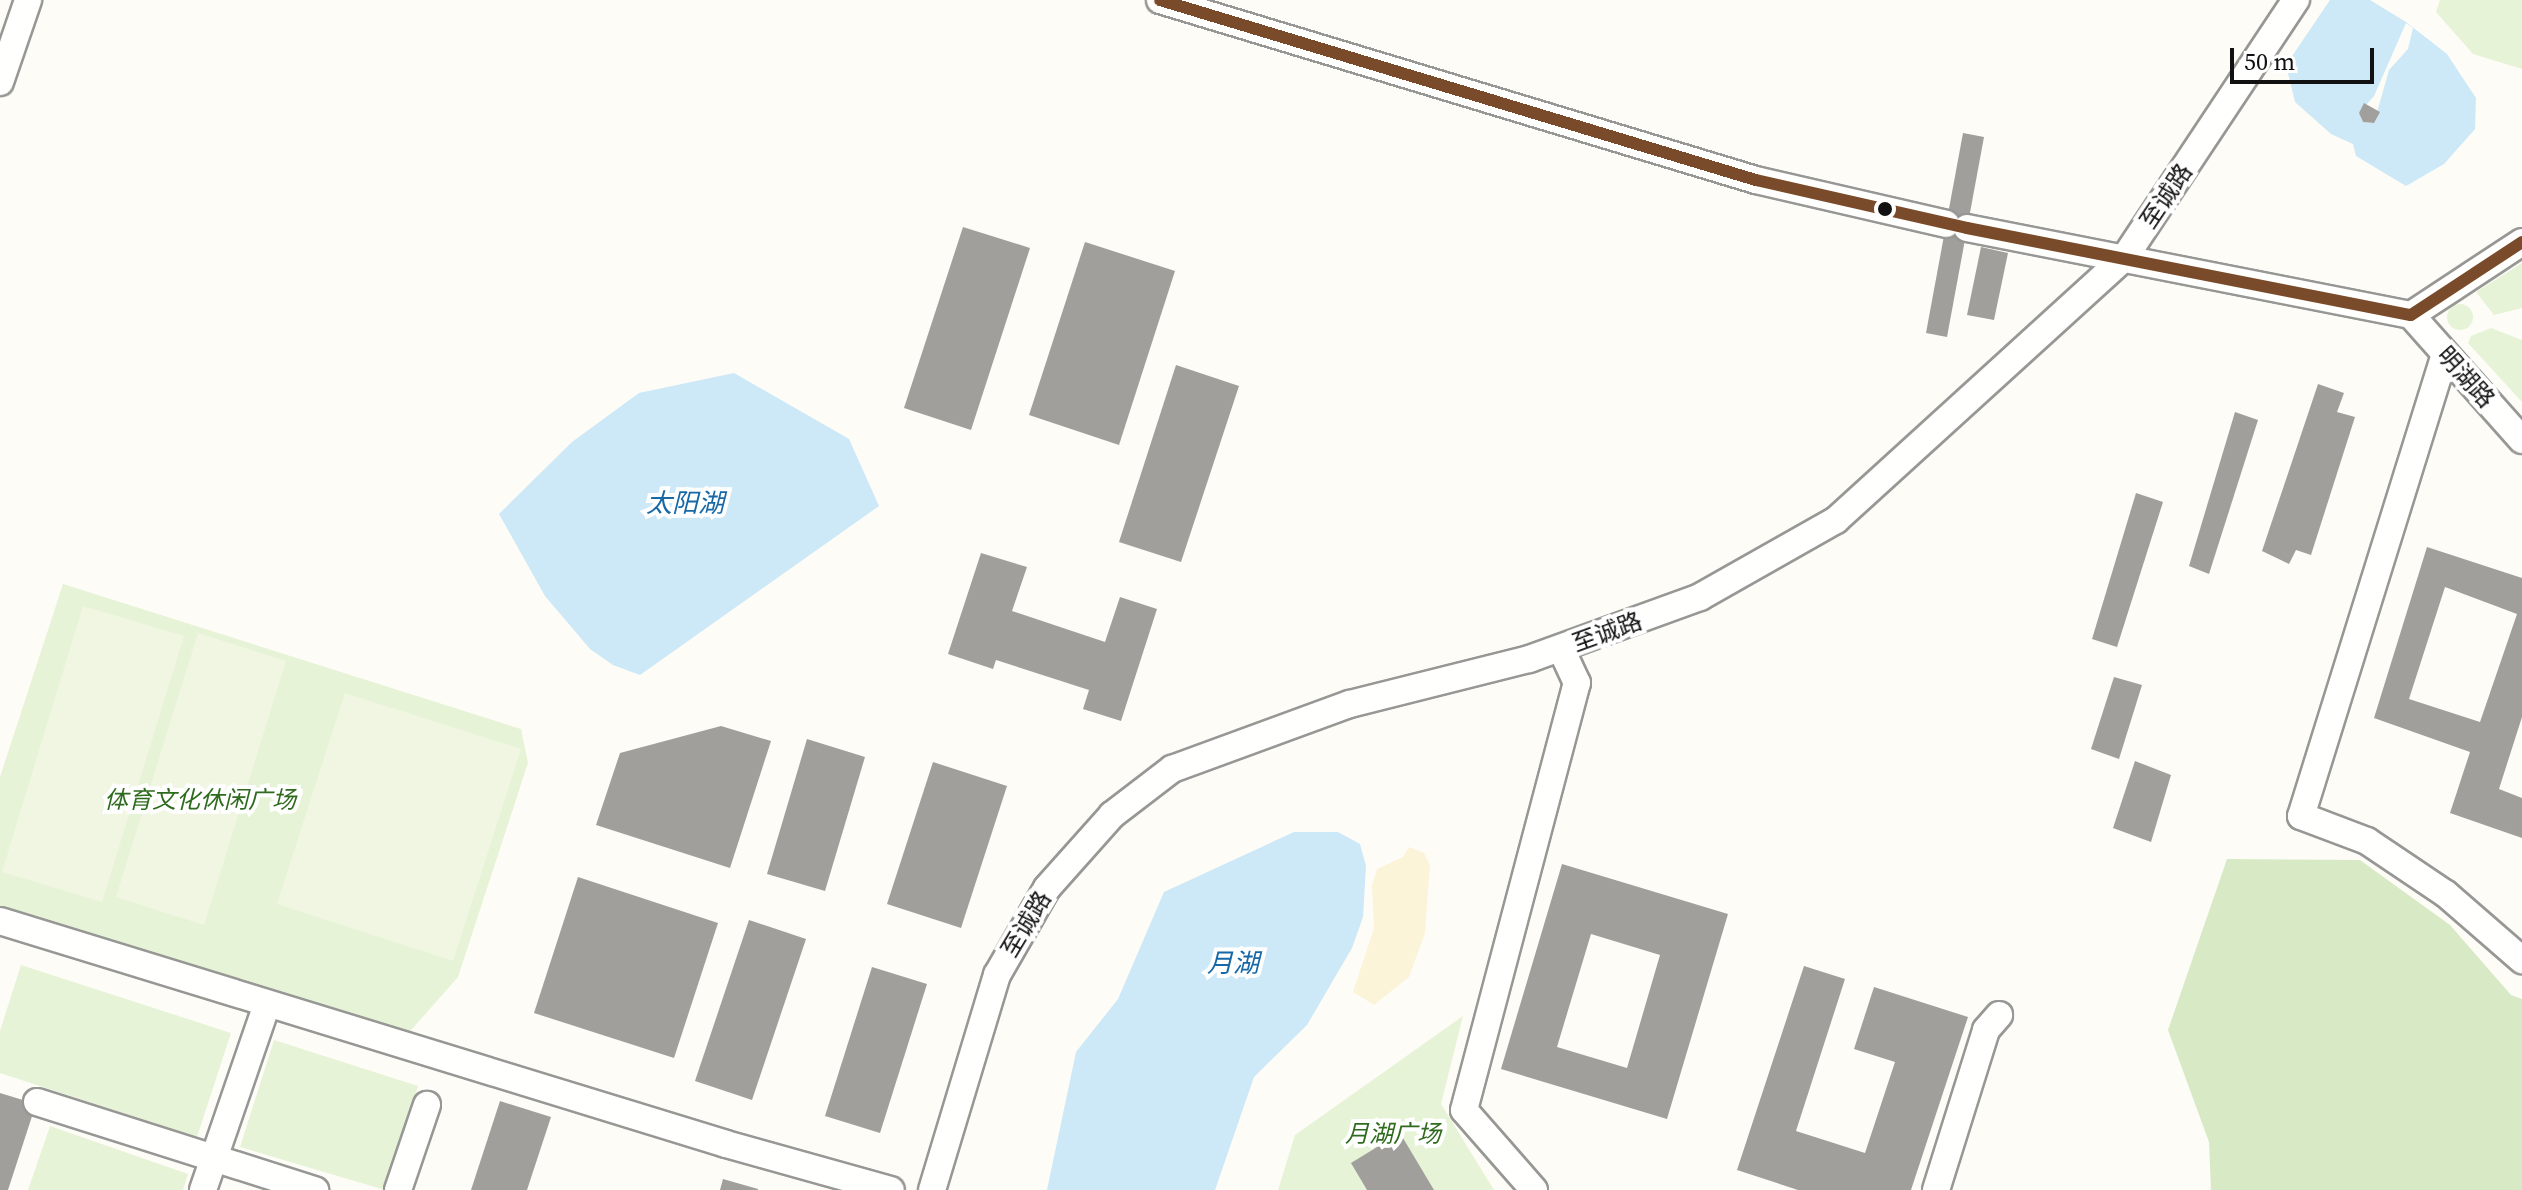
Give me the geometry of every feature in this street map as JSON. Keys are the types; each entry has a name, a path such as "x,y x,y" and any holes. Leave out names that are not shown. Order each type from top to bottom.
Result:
{"street":[{"path":"0,82 28,0"},
{"path":"1160,0 1756,180 1957,226 2411,315 2522,242"},
{"name":"至诚路","path":"932,1190 997,975 1047,888 1077,849 1112,815 1172,769 1350,704 1561,649 1700,597 1836,520 2125,257 2296,0"},
{"name":"明湖路","path":"2411,315 2522,440"},
{"path":"2445,354 2301,816 2367,841 2446,894 2522,960"},
{"path":"1534,1190 1464,1110 1577,683 1561,649"},
{"path":"0,921 891,1190"},
{"path":"203,1190 267,1004"},
{"path":"1936,1190 1986,1030 1999,1015"},
{"path":"37,1102 315,1190"},
{"path":"398,1190 427,1105"}],"green space":[{"path":"2440,0 2522,0 2522,69 2473,54 2436,12"},
{"path":"2522,263 2522,308 2494,315 2476,292"},
{"path":"2460,304 2469,308 2473,317 2469,326 2460,330 2451,326 2447,317 2451,308"},
{"path":"2491,328 2522,340 2522,402 2468,343 2471,336"},
{"name":"体育文化休闲广场","path":"63,584 521,729 528,763 458,977 405,1037 0,910 0,777"},
{"path":"83,606 184,636 102,902 2,872"},
{"path":"198,633 286,661 204,925 116,897"},
{"path":"345,693 521,749 453,961 277,904"},
{"path":"2227,859 2360,860 2450,925 2511,995 2522,999 2522,1190 2211,1190 2209,1142 2168,1030"},
{"path":"21,965 231,1033 197,1137 0,1073 0,1031"},
{"name":"月湖广场","path":"1463,1016 1441,1104 1494,1190 1278,1190 1295,1135"},
{"path":"274,1040 418,1086 385,1190 240,1147"},
{"path":"50,1126 188,1174 183,1190 28,1190"}],"sand":[{"path":"1409,847 1424,853 1430,865 1425,933 1409,977 1374,1005 1353,992 1374,928 1372,885 1377,869 1403,857"}],"water":[{"path":"2330,0 2370,0 2406,22 2447,54 2476,98 2475,129 2444,164 2406,186 2356,156 2353,144 2331,134 2295,102 2286,65"},
{"name":"太阳湖","path":"734,373 849,439 879,506 640,675 613,665 590,649 545,596 499,514 572,442 639,393"},
{"name":"月湖","path":"1294,832 1338,832 1360,844 1366,866 1363,917 1352,948 1307,1025 1254,1077 1215,1190 1047,1190 1076,1052 1118,999 1164,892"}],"pier":[{"path":"2406,23 2413,28 2408,49 2389,70 2374,123 2363,122 2359,113 2374,96"}],"building":[{"path":"2364,103 2380,112 2374,123 2363,122 2359,113"},
{"path":"1963,133 1984,137 1947,337 1926,333"},
{"path":"963,227 1030,248 971,430 904,408"},
{"path":"1085,242 1175,271 1119,445 1029,415"},
{"path":"1981,247 2008,253 1994,320 1967,315"},
{"path":"1176,365 1239,386 1181,562 1119,542"},
{"path":"2318,384 2344,393 2337,412 2355,417 2311,555 2296,550 2289,564 2262,551"},
{"path":"2235,412 2258,420 2209,574 2189,566"},
{"path":"2136,493 2163,502 2117,647 2092,639"},
{"path":"2427,547 2522,578 2522,717 2499,789 2522,798 2522,838 2450,813 2470,752 2374,718","holes":["2445,587 2517,614 2480,722 2409,699"]},
{"path":"981,553 1027,567 1012,611 1105,642 1120,597 1157,609 1121,721 1083,709 1089,690 996,660 993,669 948,654"},
{"path":"2114,677 2142,685 2119,759 2091,749"},
{"path":"721,726 771,741 730,868 596,825 620,753"},
{"path":"807,739 865,757 825,891 767,874"},
{"path":"2135,761 2171,775 2151,842 2113,828"},
{"path":"933,762 1007,786 961,928 887,904"},
{"path":"1562,864 1728,914 1667,1119 1501,1069","holes":["1591,934 1660,955 1627,1068 1557,1047"]},
{"path":"578,877 718,923 674,1058 534,1013"},
{"path":"749,920 806,939 752,1100 695,1081"},
{"path":"1804,966 1845,979 1796,1131 1865,1153 1895,1062 1854,1049 1874,987 1968,1017 1911,1190 1798,1190 1737,1170"},
{"path":"872,967 927,984 880,1133 825,1116"},
{"path":"0,1093 36,1104 8,1190 0,1190"},
{"path":"500,1101 551,1117 527,1190 471,1190"},
{"path":"1400,1133 1434,1190 1367,1190 1351,1163"},
{"path":"723,1179 758,1189 758,1190 720,1190"}],"transit line":[{"path":"1160,0 1756,180 1967,228 2411,315 2522,242"}]}
